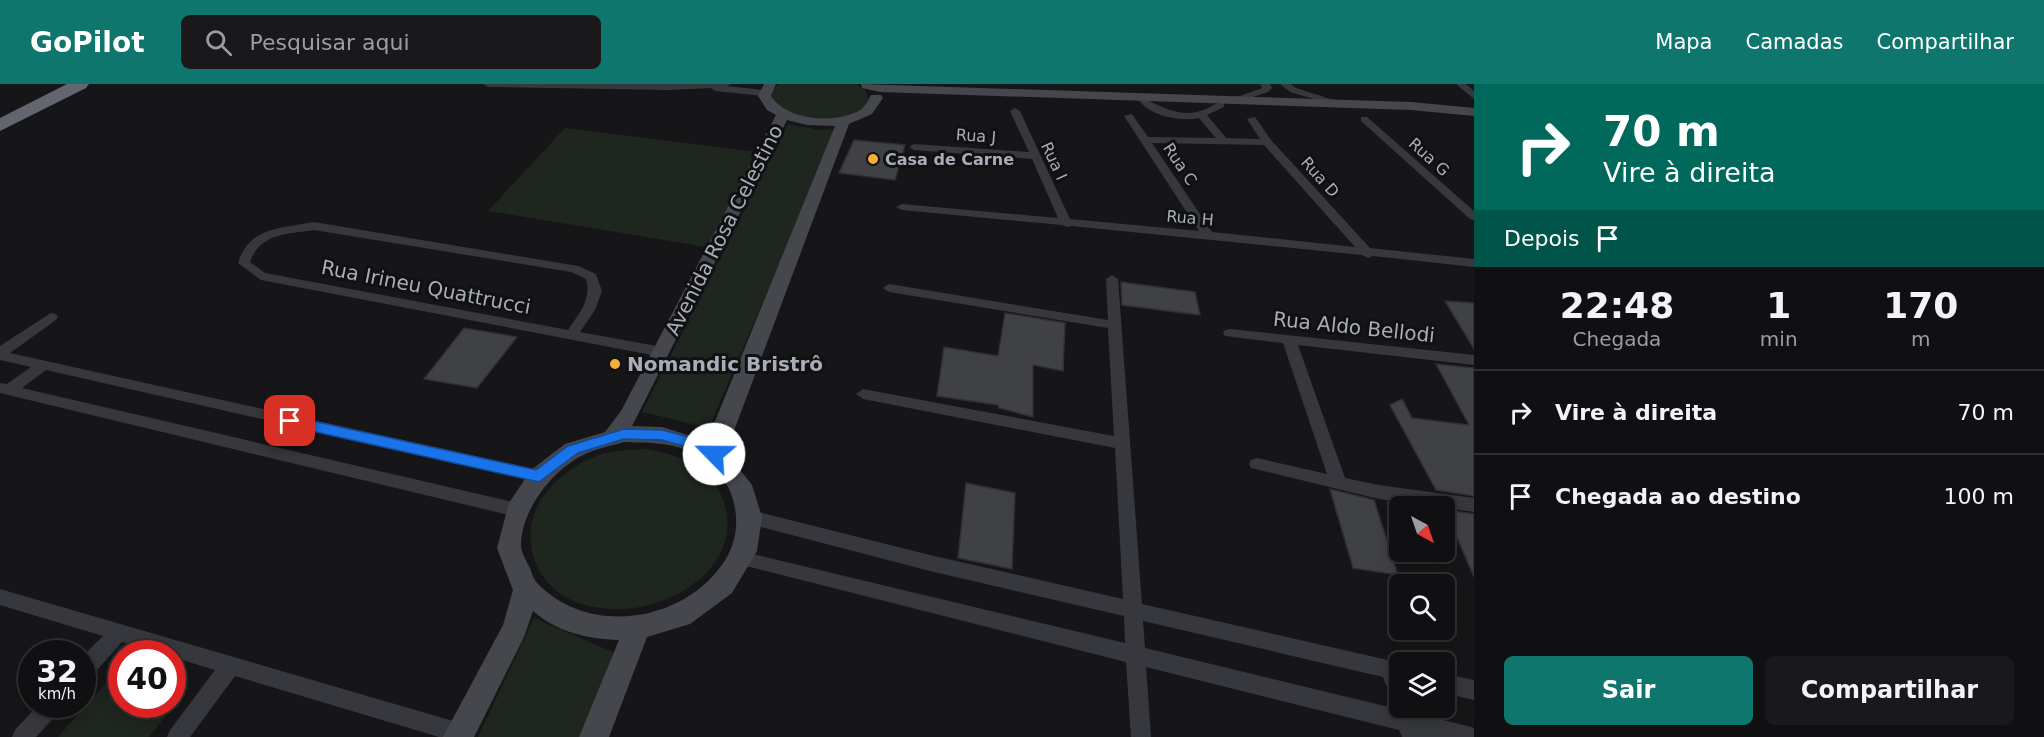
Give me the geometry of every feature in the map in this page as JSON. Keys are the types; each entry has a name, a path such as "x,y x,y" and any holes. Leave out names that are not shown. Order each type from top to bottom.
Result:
{"highway":[{"path":"0,113 58,84"},
{"path":"0,125 80,84"}],"street":[{"path":"488,84 765,86"},
{"path":"700,87 726,84"},
{"path":"1170,116 1203,116 1227,102 1265,90 1267,88 1265,84"},
{"path":"1285,84 1293,90 1338,103"},
{"path":"1461,84 1474,96"},
{"path":"866,85 876,98 893,94 1338,103 1411,106 1473,112"},
{"path":"866,85 880,88 1143,100 1170,116 1182,127 1184,141"},
{"name":"Avenida Rosa Celestino","path":"765,86 766,102 783,115 812,122 844,120 867,111 876,98"},
{"path":"1227,102 1446,114 1473,112"},
{"name":"Rua I","path":"1015,111 1066,224"},
{"name":"Avenida Rosa Celestino","path":"612,438 629,415 783,115"},
{"name":"Rua C","path":"1129,116 1209,236"},
{"path":"1203,116 1224,142"},
{"name":"Rua D","path":"1252,119 1267,142 1368,254"},
{"name":"Rua G","path":"1364,119 1474,217"},
{"path":"714,454 844,120"},
{"path":"1145,140 1267,142"},
{"name":"Rua J","path":"914,147 1035,156"},
{"name":"Rua H","path":"902,207 1474,263"},
{"name":"Rua Irineu Quattrucci","path":"571,335 588,310 596,291 592,277 574,269 314,226 267,236 249,248 244,263 261,276 571,335 662,352"},
{"path":"1112,279 1141,737"},
{"path":"889,288 1114,325"},
{"path":"0,354 51,317"},
{"name":"Rua Aldo Bellodi","path":"1230,333 1474,360"},
{"path":"1289,340 1338,482"},
{"path":"0,354 42,366 539,476"},
{"path":"4,389 42,366"},
{"path":"4,389 517,510"},
{"path":"863,394 1121,443"},
{"path":"624,434 662,435 695,444 714,454 741,485 750,517 745,551 723,585 681,616 636,628 591,627 556,615 526,590 509,548 517,510 539,476 573,450 624,434"},
{"path":"1257,464 1379,492 1474,505"},
{"path":"750,517 1132,611 1389,670"},
{"path":"740,558 1137,653 1471,737"},
{"path":"0,597 459,735 515,628 526,590"},
{"path":"594,737 636,628"},
{"path":"96,657 119,632"},
{"path":"177,737 231,666"},
{"path":"1455,686 1474,690"},
{"path":"22,737 40,718"}],"shaded area":[{"path":"779,84 856,84 865,90 868,98 863,107 854,113 829,118 801,116 781,108 772,97 773,90"},
{"path":"788,124 820,130 837,129 709,428 642,412"},
{"path":"565,128 758,152 707,247 488,211"},
{"path":"645,449 684,460 712,479 722,497 727,521 724,543 714,563 699,580 657,603 634,608 612,609 575,602 552,586 537,566 530,534 532,519 538,505 557,481 590,458 605,453"},
{"path":"534,618 615,653 581,737 478,737"},
{"path":"108,680 108,718 164,718 149,737 58,737 75,718 96,718 96,694"}],"building":[{"name":"Casa de Carne","path":"854,140 905,145 895,180 839,173"},
{"path":"1121,282 1195,292 1200,315 1122,305"},
{"path":"1445,301 1474,303 1474,349"},
{"path":"1005,313 1065,323 1063,371 1033,365 1033,417 999,408 998,405 937,396 944,347 998,356"},
{"path":"464,328 517,337 477,388 424,379"},
{"path":"1436,364 1474,368 1474,496 1436,490 1390,405 1402,399 1412,418 1469,425"},
{"path":"966,483 1015,493 1012,569 958,558"},
{"path":"1330,489 1374,500 1389,547 1389,562 1394,562 1398,574 1353,568"},
{"path":"1455,511 1474,514 1474,577 1455,533"}],"place":[{"name":"Casa de Carne","path":"873,159"},
{"name":"Nomandic Bristrô","path":"615,364"}],"route":[{"path":"290,421 539,476 573,450 624,434 662,435 695,444 714,454"}]}
